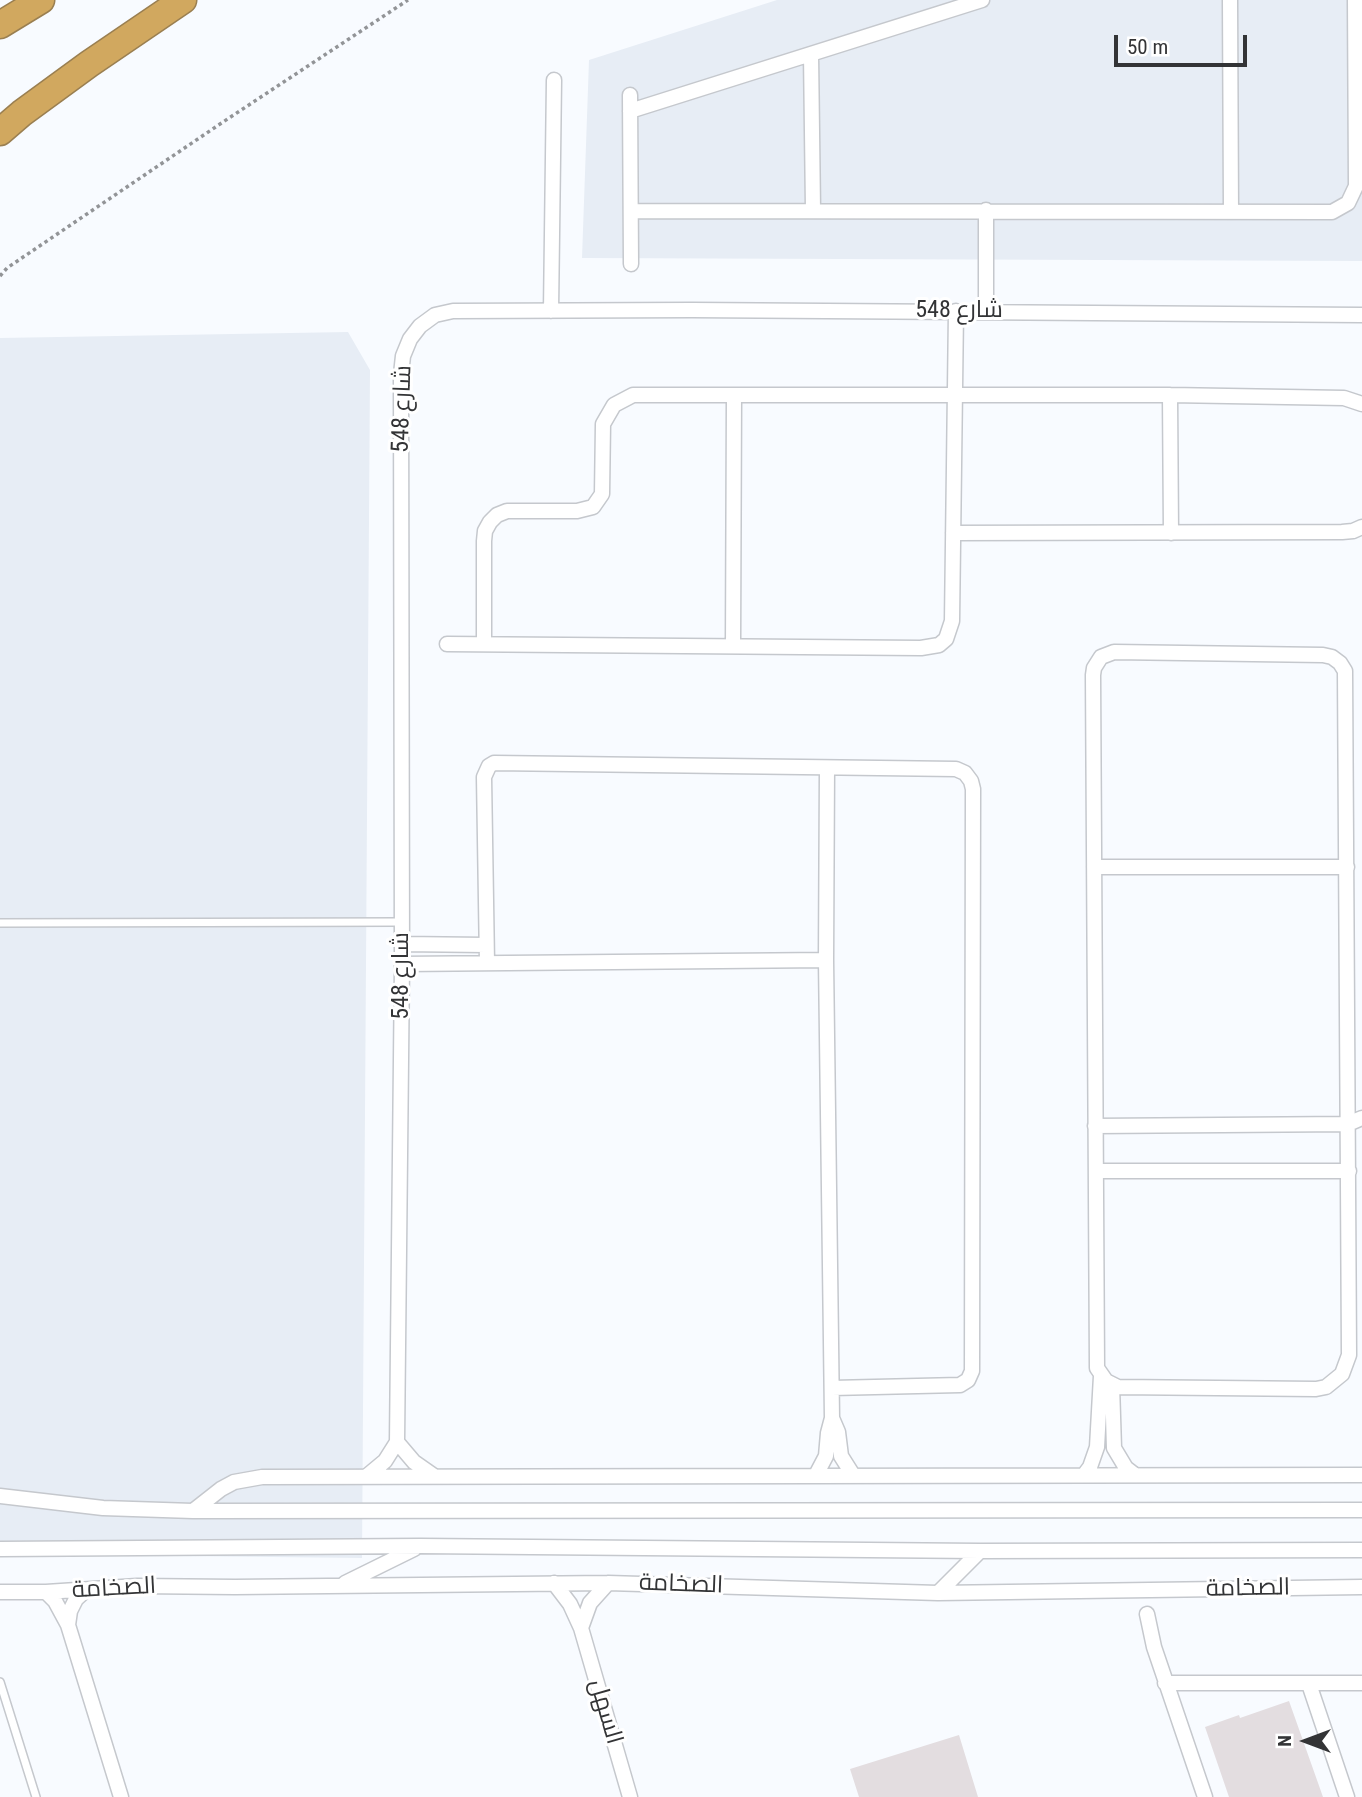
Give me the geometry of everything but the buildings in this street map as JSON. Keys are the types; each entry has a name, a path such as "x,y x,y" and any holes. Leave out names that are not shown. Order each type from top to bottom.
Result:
{"highway":[{"path":"0,25 41,0"},
{"path":"0,132 78,72 183,0"}],"street":[{"path":"631,111 982,0"},
{"path":"1230,0 1231,212"},
{"path":"632,211 1332,212 1348,203 1356,186 1355,0"},
{"path":"811,54 813,210"},
{"path":"551,311 554,80"},
{"path":"630,94 631,264"},
{"path":"986,210 986,312"},
{"name":"شارع 548","path":"397,1442 402,964 401,373 403,356 410,339 420,326 435,315 453,311 1362,314"},
{"path":"447,644 930,649 939,645 946,639 952,621 956,311"},
{"path":"484,644 484,541 490,522 507,511 577,511 593,507 603,494 603,424 614,405 623,398 644,394 1170,395 1344,398 1362,404"},
{"path":"733,646 734,395"},
{"path":"1170,395 1171,533"},
{"path":"953,533 1342,532 1362,527"},
{"path":"1107,1381 1316,1390 1335,1381 1347,1365 1349,1171 1355,1121 1347,867 1346,681 1345,671 1332,657 1114,652 1101,657 1094,668 1097,1360 1107,1381 1114,1448 1119,1459 1135,1475"},
{"path":"487,963 484,777 489,766 494,764 956,769 965,773 973,789 972,1371 968,1380 960,1385 832,1388"},
{"path":"816,1475 826,1456 832,1418 826,960 827,768"},
{"path":"1094,867 1347,867"},
{"path":"402,944 486,945"},
{"path":"402,964 826,960"},
{"path":"1095,1126 1355,1121"},
{"path":"1355,1121 1362,1131"},
{"path":"1096,1171 1349,1171"},
{"path":"1084,1475 1097,1447 1107,1381"},
{"path":"832,1418 838,1432 841,1456 853,1475"},
{"path":"367,1476 385,1461 397,1442 414,1462 435,1477"},
{"path":"193,1511 221,1489 250,1478 1362,1475"},
{"path":"0,1496 103,1508 193,1511 1362,1510"},
{"path":"0,1549 420,1546 980,1551 1362,1550"},
{"path":"340,1585 420,1546"},
{"path":"938,1593 980,1551"},
{"name":"السهل","path":"554,1583 570,1604 581,1628 630,1797"},
{"path":"581,1628 590,1603 608,1583"},
{"name":"الصخامة","path":"4,1589 46,1592 137,1586 608,1583 938,1593 1362,1587"},
{"path":"68,1625 70,1611 76,1599 86,1590"},
{"path":"46,1592 55,1601 68,1625 121,1797"},
{"path":"1147,1614 1154,1647 1205,1797"},
{"path":"1166,1683 1362,1684"},
{"path":"1308,1684 1347,1797"}],"lane":[{"path":"0,923 402,922"},
{"path":"0,1682 36,1797"}],"path":[{"path":"0,276 6,268 408,0"}],"shaded area":[{"path":"777,0 1362,0 1362,261 582,258 589,60"},
{"path":"348,332 370,370 362,1558 0,1554 0,338"}]}
